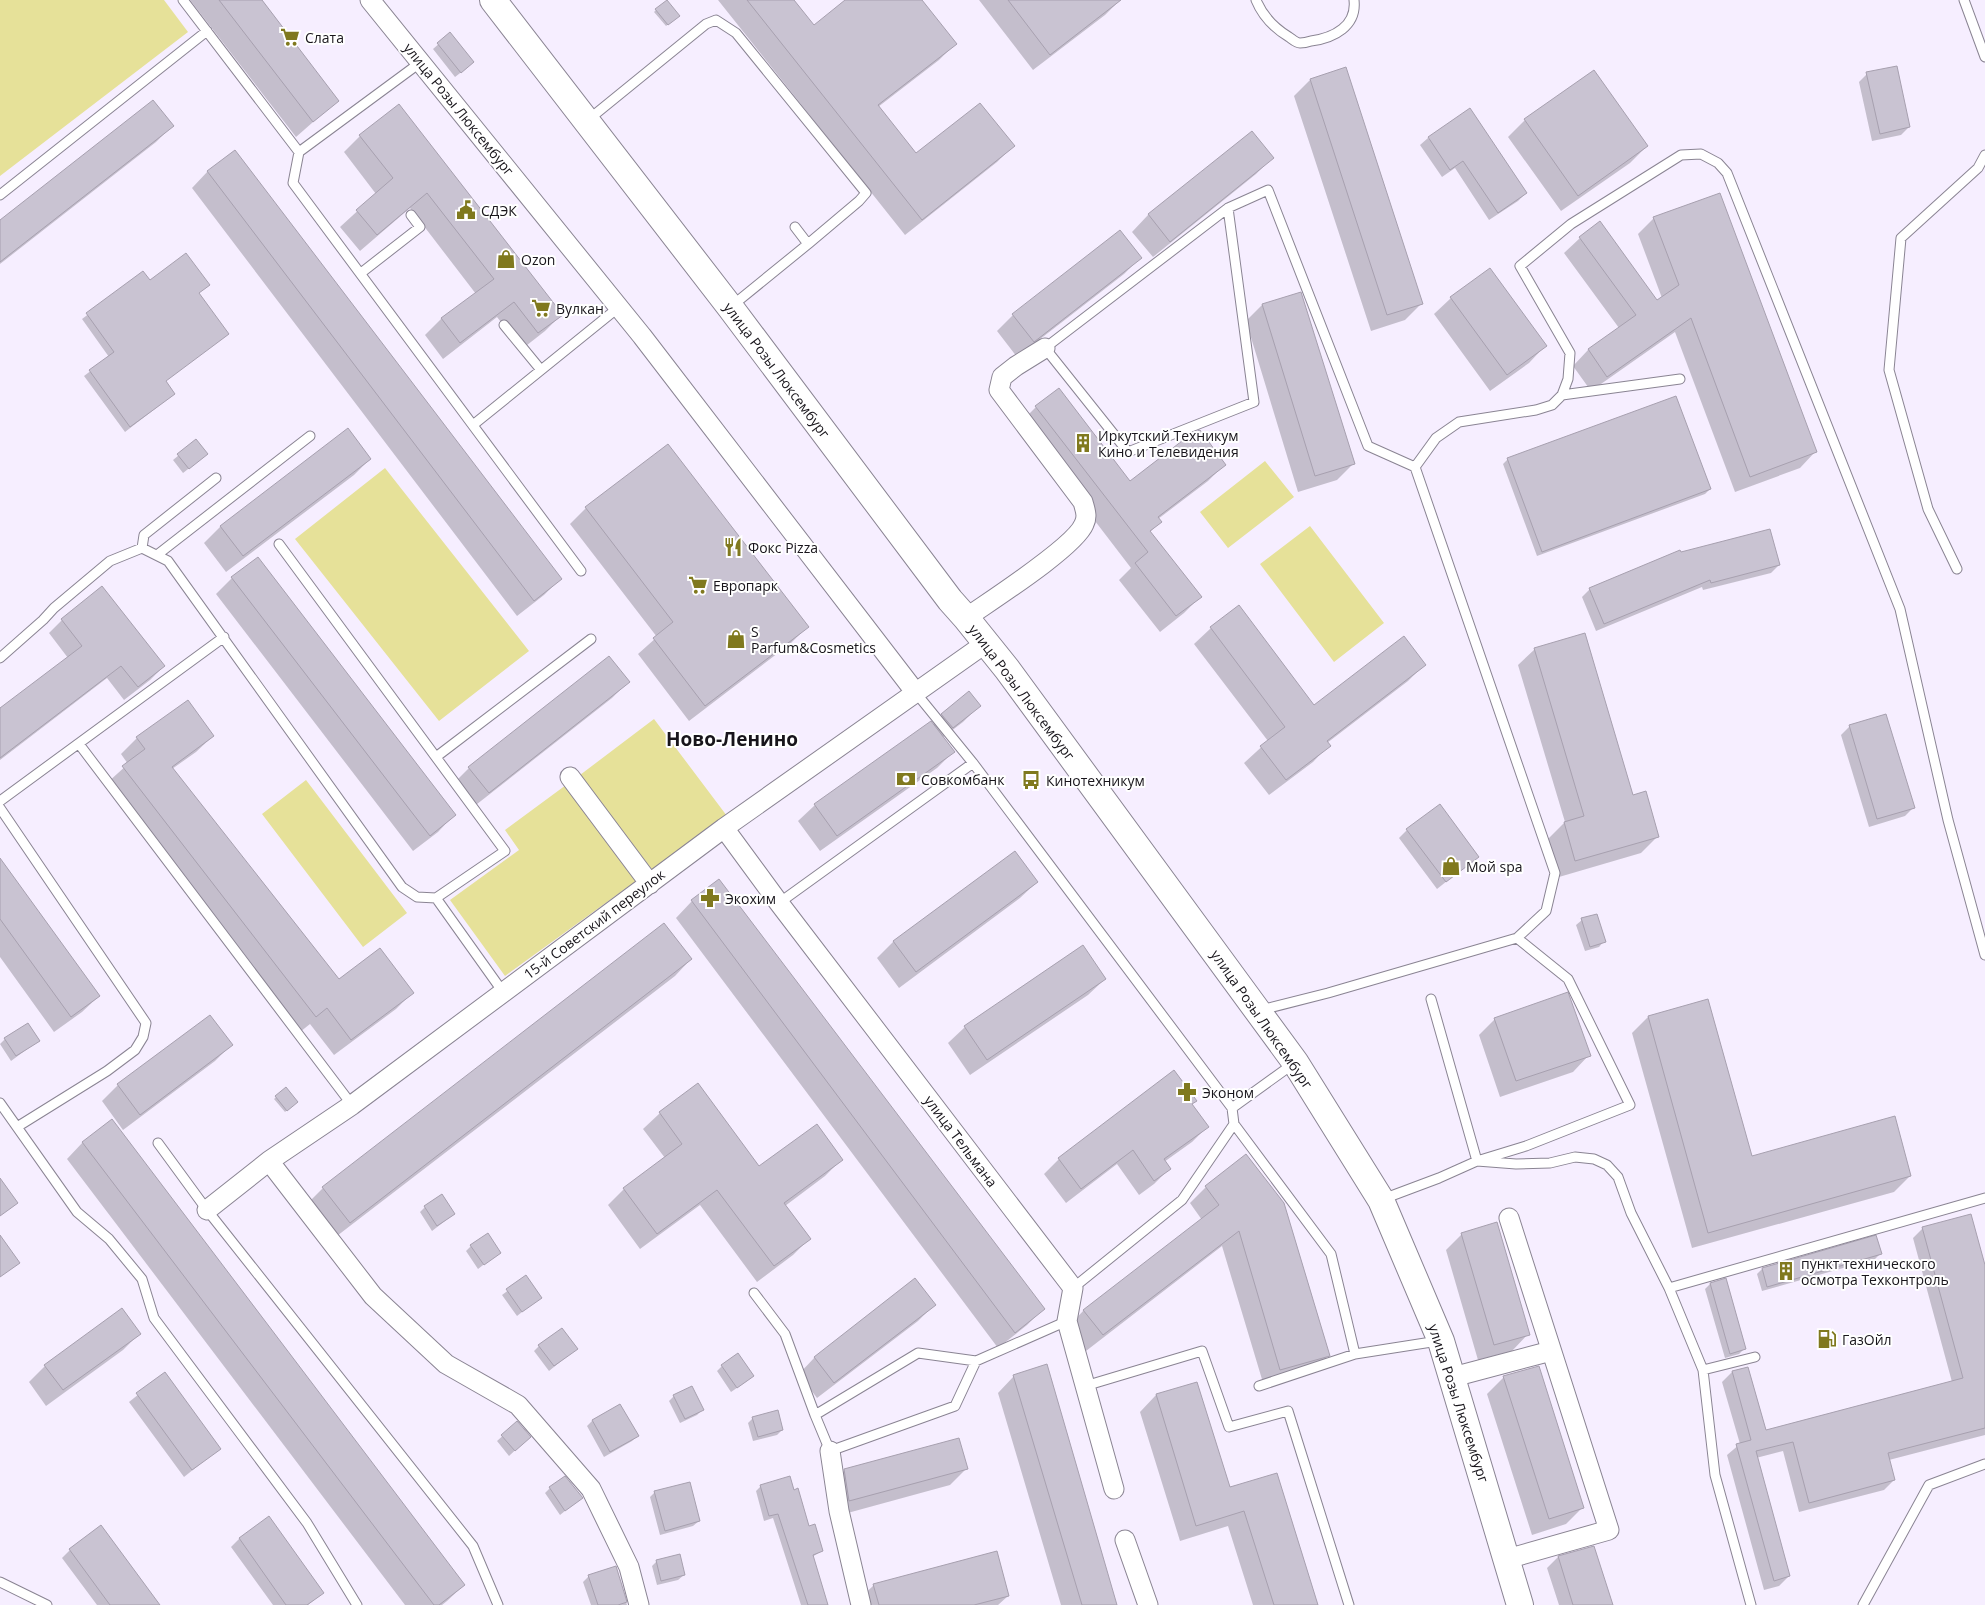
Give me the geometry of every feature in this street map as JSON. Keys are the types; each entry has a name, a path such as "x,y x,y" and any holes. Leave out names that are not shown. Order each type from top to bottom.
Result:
{"main road":[{"name":"улица Розы Люксембург","path":"493,0 730,307 950,600 986,643 1295,1062 1381,1200 1441,1341 1520,1605"}],"street":[{"name":"улица Розы Люксембург","path":"370,0 619,307 916,693"},
{"path":"966,618 1035,569 1077,536 1084,526 1087,516 1083,502 999,390 1002,377 1045,348"},
{"name":"15-й Советский переулок","path":"207,1210 269,1161 352,1105 724,828 986,643"},
{"path":"570,777 650,884"},
{"name":"улица Тельмана","path":"724,828 779,903 1073,1288"},
{"path":"269,1161 373,1296 446,1364 518,1405 591,1489 629,1567 639,1605"},
{"path":"1507,1559 1609,1530 1509,1218"},
{"path":"1073,1288 1067,1321 1114,1489"},
{"path":"1453,1377 1551,1351"},
{"path":"830,1452 839,1510 861,1605"},
{"path":"1125,1540 1148,1605"}],"lane":[{"path":"184,0 299,152"},
{"path":"1256,0 1260,10 1276,29 1299,43 1326,39 1340,31 1352,19 1355,9 1354,0"},
{"path":"1964,0 1985,57"},
{"path":"586,122 706,24 716,20 736,33 866,194 730,307"},
{"path":"0,195 207,32"},
{"path":"421,62 299,152 293,183 581,571"},
{"path":"1415,467 1436,438 1459,422 1536,410 1552,405 1562,395 1568,379 1570,353 1520,266 1571,224 1681,155 1701,154 1718,163 1727,173 1900,609 1948,820 1985,955"},
{"path":"1957,569 1928,509 1889,370 1901,238 1978,168 1985,155"},
{"path":"1228,208 1254,402 1128,452 1045,348 1228,208 1268,190 1368,446 1415,467 1555,872 1546,911 1517,938 1259,1011"},
{"path":"361,274 420,228 410,215"},
{"path":"795,226 808,244"},
{"path":"473,425 619,307"},
{"path":"504,325 541,370"},
{"path":"1562,395 1680,379"},
{"path":"157,555 310,436"},
{"path":"142,548 144,535 216,478"},
{"path":"0,658 44,620 54,608 110,561 142,548 168,561 402,887 417,897 436,898 505,851 279,544"},
{"path":"0,801 224,637"},
{"path":"436,757 591,639"},
{"path":"916,693 973,763 1232,1108 1234,1124 1330,1254 1356,1354"},
{"path":"79,744 352,1105"},
{"path":"779,903 973,763"},
{"path":"0,808 146,1023 143,1037 135,1050 107,1071 17,1127"},
{"path":"436,898 503,992"},
{"path":"1381,1200 1477,1161 1526,1146 1630,1105 1568,979 1517,938"},
{"path":"1430,999 1477,1161"},
{"path":"1232,1108 1295,1062"},
{"path":"0,1103 4,1116 17,1127 77,1212 108,1239 142,1279 154,1318 306,1523 357,1605"},
{"path":"1073,1288 1182,1200 1234,1124"},
{"path":"158,1142 207,1210 473,1546 498,1605"},
{"path":"1477,1161 1516,1164 1550,1163 1575,1156 1594,1159 1607,1165 1618,1178 1631,1213 1669,1288 1703,1370 1714,1475 1751,1605"},
{"path":"1669,1288 1985,1198"},
{"path":"754,1293 785,1334 830,1452 955,1406 976,1361"},
{"path":"815,1414 918,1354 976,1361 1067,1321"},
{"path":"1258,1386 1356,1354 1441,1341"},
{"path":"1085,1386 1202,1351 1229,1426 1288,1411 1349,1605"},
{"path":"1703,1370 1755,1357"},
{"path":"1863,1605 1929,1485 1985,1464"},
{"path":"0,1582 47,1605"}],"shaded area":[{"path":"0,0 164,0 188,32 0,176"},
{"path":"1265,461 1294,497 1228,548 1200,512"},
{"path":"385,468 529,651 439,721 295,539"},
{"path":"1310,526 1384,623 1334,662 1260,564"},
{"path":"654,719 727,816 653,871 580,775"},
{"path":"306,780 407,913 363,947 262,814"},
{"path":"566,785 636,881 505,976 450,900 519,850 505,830"}],"building":[{"path":"219,0 262,0 339,101 313,122"},
{"path":"667,0 680,16 668,25 655,9"},
{"path":"747,0 794,0 814,25 845,0 922,0 957,44 878,105 916,153 980,103 1015,146 922,220"},
{"path":"1008,0 1121,0 1050,55"},
{"path":"450,32 474,62 461,73 437,43"},
{"path":"1897,66 1910,127 1880,134 1866,72"},
{"path":"1346,67 1423,304 1387,315 1310,79"},
{"path":"1594,70 1648,146 1578,196 1524,119"},
{"path":"153,100 174,126 0,262 0,220"},
{"path":"399,104 563,315 538,333 514,302 460,343 441,318 494,279 427,193 377,235 356,210 393,178 359,135"},
{"path":"1470,108 1527,193 1498,213 1463,161 1450,170 1428,137"},
{"path":"1252,131 1274,158 1170,242 1148,214"},
{"path":"235,150 562,579 534,601 207,171"},
{"path":"1720,193 1817,452 1750,477 1691,318 1607,377 1588,349 1636,315 1579,237 1600,221 1657,300 1679,285 1653,217"},
{"path":"1120,230 1142,258 1034,342 1012,314"},
{"path":"186,253 210,285 199,293 229,334 166,381 175,394 130,427 89,370 114,352 86,313 143,271 150,280"},
{"path":"1490,268 1547,346 1507,375 1450,297"},
{"path":"1301,292 1355,464 1315,476 1262,304"},
{"path":"1059,388 1130,481 1191,434 1200,430 1226,465 1158,517 1162,522 1150,531 1202,597 1176,616 1135,563 1148,552 1035,406"},
{"path":"1676,396 1711,489 1542,552 1507,458"},
{"path":"348,428 371,459 243,556 220,526"},
{"path":"196,439 208,454 189,469 177,454"},
{"path":"668,444 809,627 705,706 653,638 673,622 585,507"},
{"path":"1770,529 1780,565 1711,583 1710,580 1604,624 1589,588 1680,550 1681,552"},
{"path":"258,557 456,815 430,836 231,577"},
{"path":"102,586 165,666 138,687 121,666 0,758 0,708 82,646 61,619"},
{"path":"1239,605 1314,705 1404,636 1426,665 1327,741 1331,746 1286,780 1260,746 1285,727 1210,627"},
{"path":"1585,633 1633,795 1646,791 1659,837 1575,861 1564,822 1584,816 1534,648"},
{"path":"609,656 630,682 489,793 468,767"},
{"path":"969,691 981,706 953,728 941,714"},
{"path":"188,700 214,736 172,767 339,979 380,948 414,993 351,1040 327,1008 316,1017 122,766 145,749 136,737"},
{"path":"1886,714 1915,808 1877,819 1849,725"},
{"path":"931,721 955,752 837,836 814,804"},
{"path":"1440,804 1479,857 1446,882 1406,829"},
{"path":"1015,851 1038,882 916,972 893,941"},
{"path":"0,858 100,996 71,1017 0,919"},
{"path":"719,879 1045,1309 1015,1333 691,900"},
{"path":"1597,914 1606,942 1590,947 1581,918"},
{"path":"664,923 692,959 350,1223 322,1187"},
{"path":"1083,945 1106,979 987,1060 964,1026"},
{"path":"1568,992 1591,1056 1516,1081 1494,1018"},
{"path":"1708,999 1752,1156 1895,1116 1911,1176 1708,1233 1648,1016"},
{"path":"210,1015 233,1045 140,1115 117,1084"},
{"path":"28,1023 40,1041 16,1056 4,1038"},
{"path":"1174,1070 1197,1101 1192,1104 1209,1127 1164,1159 1171,1169 1154,1181 1133,1150 1081,1189 1058,1158"},
{"path":"698,1083 759,1166 817,1124 843,1160 784,1203 811,1239 774,1266 717,1190 657,1234 623,1188 682,1144 659,1112"},
{"path":"286,1087 298,1102 287,1111 275,1096"},
{"path":"112,1119 465,1585 439,1605 434,1605 82,1142"},
{"path":"1246,1154 1284,1203 1330,1356 1280,1370 1239,1231 1103,1335 1083,1310 1219,1205 1205,1186"},
{"path":"0,1178 18,1203 0,1216"},
{"path":"442,1194 455,1214 437,1226 424,1206"},
{"path":"1971,1214 1985,1265 1985,1428 1888,1453 1895,1480 1809,1503 1793,1442 1756,1451 1790,1576 1774,1581 1736,1444 1751,1440 1732,1371 1748,1367 1766,1430 1963,1378 1922,1227"},
{"path":"1497,1222 1530,1335 1494,1345 1461,1233"},
{"path":"488,1233 501,1253 484,1265 470,1245"},
{"path":"0,1235 20,1263 0,1277"},
{"path":"1876,1235 1882,1254 1767,1287 1762,1268"},
{"path":"526,1275 542,1298 522,1312 506,1289"},
{"path":"915,1278 936,1305 834,1383 814,1357"},
{"path":"1726,1278 1746,1349 1730,1354 1710,1283"},
{"path":"122,1308 141,1334 63,1390 44,1365"},
{"path":"562,1328 578,1349 554,1366 538,1345"},
{"path":"738,1353 754,1376 737,1388 721,1365"},
{"path":"1047,1364 1117,1605 1082,1605 1013,1375"},
{"path":"1539,1366 1584,1508 1549,1519 1503,1376"},
{"path":"165,1372 221,1449 192,1470 136,1393"},
{"path":"1197,1382 1230,1487 1277,1473 1318,1605 1274,1605 1244,1511 1196,1526 1156,1394"},
{"path":"692,1386 704,1410 685,1419 673,1395"},
{"path":"620,1404 639,1436 610,1452 592,1420"},
{"path":"778,1410 783,1430 758,1437 752,1417"},
{"path":"517,1421 531,1437 515,1451 501,1435"},
{"path":"959,1438 968,1469 849,1501 844,1469"},
{"path":"565,1476 583,1498 565,1511 549,1487"},
{"path":"790,1476 794,1490 798,1488 809,1526 815,1524 823,1551 813,1555 828,1605 808,1605 778,1514 769,1516 760,1485"},
{"path":"690,1482 700,1521 665,1531 654,1491"},
{"path":"269,1516 324,1593 307,1605 286,1605 239,1538"},
{"path":"101,1525 160,1605 110,1605 69,1549"},
{"path":"1594,1546 1613,1605 1573,1605 1558,1556"},
{"path":"997,1551 1009,1596 974,1605 879,1605 873,1584"},
{"path":"680,1554 685,1575 661,1581 656,1560"},
{"path":"616,1566 627,1602 618,1605 598,1605 588,1575"}],"place":[{"name":"Слата","path":"290,37"},
{"name":"СДЭК","path":"466,210"},
{"name":"Ozon","path":"506,259"},
{"name":"Вулкан","path":"541,308"},
{"name":"Иркутский Техникум Кино и Телевидения","path":"1083,443"},
{"name":"Фокс Pizza","path":"733,547"},
{"name":"Европарк","path":"698,585"},
{"name":"S Parfum&Cosmetics","path":"736,639"},
{"name":"Совкомбанк","path":"906,779"},
{"name":"Кинотехникум","path":"1031,780"},
{"name":"Мой spa","path":"1451,866"},
{"name":"Экохим","path":"710,898"},
{"name":"Эконом","path":"1187,1092"},
{"name":"пункт технического осмотра Техконтроль","path":"1786,1271"},
{"name":"ГазОйл","path":"1827,1339"}],"district":[{"name":"Ново-Ленино","path":"732,739"}]}
